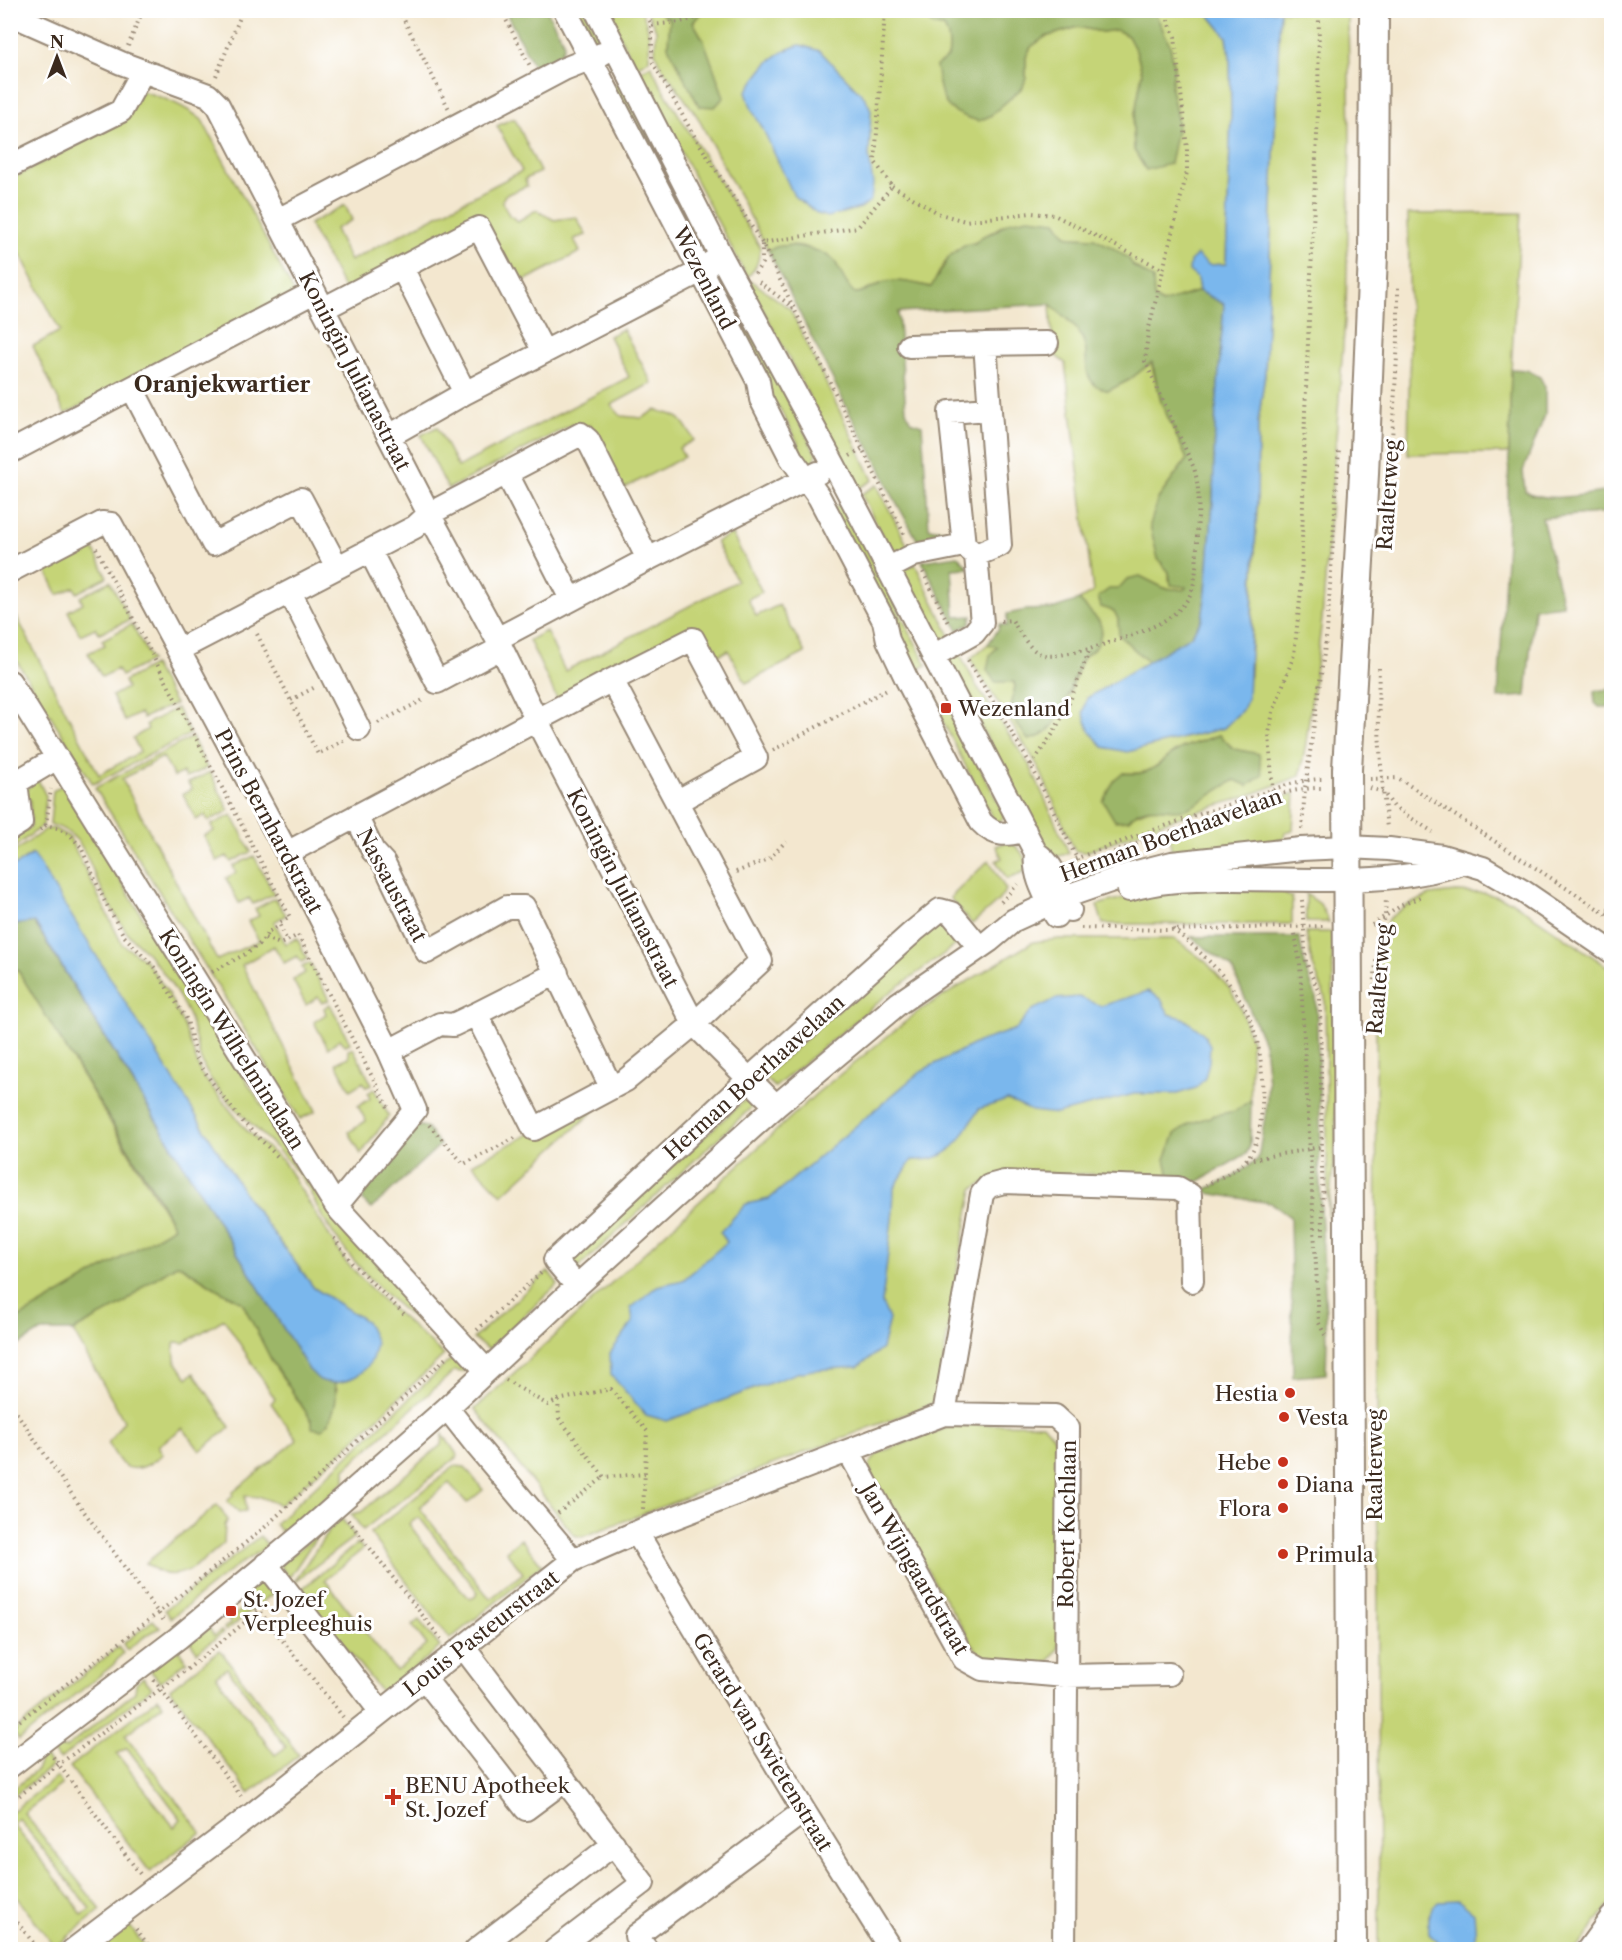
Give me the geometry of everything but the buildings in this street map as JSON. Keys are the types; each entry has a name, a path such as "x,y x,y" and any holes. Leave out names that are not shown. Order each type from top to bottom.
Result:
{"main road":[{"name":"Raalterweg","path":"1352,1950 1347,788 1373,255 1374,10"}],"street":[{"name":"Wezenland","path":"565,10 758,381 761,399 791,458 826,509 884,621 888,640 907,680 981,822 989,831 1003,834 1024,831"},
{"name":"Wezenland","path":"596,10 722,256 834,465 1024,831 1036,853 1044,859 1056,875 1063,911"},
{"path":"10,14 121,63 208,95"},
{"path":"278,220 539,82 616,48"},
{"path":"10,166 122,111 143,71"},
{"name":"Koningin Julianastraat","path":"208,95 218,105 429,514 499,643 694,1024 776,1106"},
{"path":"10,452 132,388 319,301 402,268 479,228 544,352"},
{"path":"389,436 465,393 701,271 722,256"},
{"path":"402,268 465,393"},
{"path":"909,346 1047,343"},
{"path":"887,569 914,555 1000,545 986,344"},
{"path":"132,388 213,544 301,499 337,567"},
{"path":"933,656 974,633 982,623 950,412 989,409"},
{"path":"178,650 415,527 429,514 581,434 588,440 648,559"},
{"path":"370,551 437,682 571,599 834,465"},
{"path":"506,472 571,599"},
{"name":"Prins Bernhardstraat","path":"10,571 102,523 111,524 287,853 389,1051 415,1110"},
{"path":"290,592 359,729"},
{"path":"287,853 693,639 756,758 678,801"},
{"path":"476,1014 534,1129 626,1080 694,1024 761,961 612,680"},
{"name":"Koningin Wilhelminalaan","path":"10,682 336,1206 462,1344 494,1375"},
{"path":"10,829 21,822 13,784 57,758"},
{"name":"Nassaustraat","path":"356,816 374,851 384,863 427,952 507,907 524,907 611,1087"},
{"name":"Herman Boerhaavelaan","path":"1063,911 1133,873 1172,863 1301,849 1389,849 1442,856 1483,868 1500,877 1611,952"},
{"name":"Wezenland","path":"1036,853 1037,874 1063,911"},
{"name":"Herman Boerhaavelaan","path":"10,1766 178,1638 338,1505 447,1408 494,1375 577,1286 776,1106 899,1003 984,944 1063,911 1147,884 1180,880 1387,878 1448,867 1463,862"},
{"name":"Herman Boerhaavelaan","path":"555,1260 749,1079 940,910 951,913 984,944"},
{"path":"389,1051 440,1024 453,1025 557,973"},
{"path":"336,1206 415,1110"},
{"path":"944,1414 982,1194 989,1186 1004,1182 1178,1188 1190,1195 1192,1281"},
{"path":"555,1260 577,1286"},
{"path":"447,1408 573,1560"},
{"name":"Louis Pasteurstraat","path":"73,1950 356,1734 573,1560 944,1414"},
{"name":"Robert Kochlaan","path":"944,1414 1055,1416 1068,1428 1064,1950"},
{"name":"Jan Wijngaardstraat","path":"849,1452 964,1659 982,1669 1065,1676"},
{"name":"Gerard van Swietenstraat","path":"640,1532 804,1810 891,1950"},
{"path":"266,1564 381,1712"},
{"path":"459,1652 565,1780 643,1883 555,1950"},
{"path":"1065,1676 1169,1674"},
{"path":"424,1678 526,1809 565,1780"},
{"path":"647,1950 636,1936 804,1810"},
{"path":"476,1950 614,1844"},
{"path":"1588,1950 1611,1917"}],"path":[{"path":"121,63 143,10"},
{"path":"208,95 243,10"},
{"path":"399,10 457,126"},
{"path":"501,10 539,82"},
{"path":"644,10 652,25 652,61 692,132 762,243 957,643 1031,765 1080,865"},
{"path":"652,25 719,14 724,10"},
{"path":"885,10 875,162 892,186 940,214 965,221 1031,213 1054,215 1164,270"},
{"path":"982,623 1012,620 1036,653 1044,656 1090,649 1141,632 1175,614 1191,593 1197,557 1199,486 1194,468 1145,361 1148,332 1187,172 1187,148 1175,37 1164,10"},
{"path":"1273,797 1269,733 1273,712 1294,655 1301,590 1305,412 1318,111 1319,10"},
{"path":"762,243 858,227 892,186"},
{"path":"762,243 762,263 753,277 795,309"},
{"name":"Raalterweg","path":"1391,445 1398,340 1398,281"},
{"path":"88,531 290,917 279,923 280,926 268,933 242,957 173,996"},
{"path":"1031,765 1052,735 1068,706 1090,649"},
{"path":"1379,662 1378,706 1389,849"},
{"path":"291,699 333,678"},
{"path":"756,758 907,680"},
{"name":"Herman Boerhaavelaan","path":"1056,875 1156,836 1305,788 1376,789 1383,792"},
{"path":"1383,792 1394,807 1439,836"},
{"path":"34,835 46,825 61,829 81,847 104,900 123,936 154,967 187,1020 196,1058 211,1082 243,1122 282,1160"},
{"path":"718,879 769,859 786,841"},
{"name":"Raalterweg","path":"1374,995 1376,961 1385,916 1387,878"},
{"path":"1063,911 1172,929 1361,927 1372,925 1402,905 1424,895"},
{"path":"1601,910 1611,910"},
{"path":"280,926 287,941"},
{"path":"1172,929 1206,957 1223,975 1244,1004 1253,1023 1260,1051 1262,1095 1256,1143 1246,1160 1234,1170 1190,1195"},
{"path":"1295,933 1301,971 1318,1323 1328,1339"},
{"path":"265,938 280,944 298,934 399,1128"},
{"path":"415,1110 464,1164 534,1129"},
{"path":"1246,1160 1322,1147"},
{"path":"329,1231 352,1263 407,1317"},
{"path":"10,1728 264,1528 555,1260"},
{"path":"494,1375 548,1405 611,1389 647,1431 640,1532"},
{"path":"558,1401 559,1418 604,1477"},
{"path":"10,1403 76,1502 167,1625"},
{"path":"544,1524 604,1477 645,1474"},
{"path":"338,1505 365,1543 459,1652"},
{"path":"240,1585 356,1734"},
{"path":"10,1803 161,1690 259,1612 285,1588"},
{"path":"161,1690 254,1813"},
{"path":"58,1765 153,1891"},
{"path":"10,1914 39,1950"}],"green space":[{"path":"505,11 547,11 564,43 561,52 554,58 534,67"},
{"path":"571,11 585,11 599,39 598,44 593,43"},
{"path":"607,11 641,11 649,34 649,60 636,67"},
{"path":"647,11 659,11 670,19 668,46 699,106 704,41 693,22 703,11 936,11 935,26 944,27 948,38 948,57 1026,78 1026,57 1031,47 1045,37 1078,27 1102,32 1117,30 1128,36 1137,53 1142,73 1133,125 1134,150 1146,170 1178,124 1171,88 1174,68 1170,45 1154,11 1206,11 1227,37 1230,57 1231,113 1226,264 1209,265 1197,278 1199,291 1163,303 1154,298 1140,270 1094,238 1071,237 1065,234 1055,221 1018,221 1004,225 976,242 957,250 944,264 932,287 908,282 890,282 853,293 810,249 794,245 768,250 697,116 659,63 655,52 656,30"},
{"path":"659,11 703,11 693,22 704,41 724,97 715,107 699,106 668,46 670,19"},
{"path":"936,11 1154,11 1170,45 1174,68 1171,88 1178,124 1170,164 1146,170 1134,150 1133,125 1142,73 1137,53 1128,36 1117,30 1102,32 1078,27 1045,37 1031,47 1026,57 1026,78 1023,87 990,116 979,121 951,109 942,97 936,66 948,57 949,45 944,27 935,26 929,22"},
{"path":"1280,11 1348,11 1350,145 1346,307 1322,619 1300,776 1247,796 1165,822 1086,852 1075,851 1038,766 970,659 988,644 998,647 1015,686 1010,714 1017,724 1069,695 1083,658 1096,647 1099,621 1079,600 1093,592 1065,363 1056,356 1053,349 1050,304 1068,320 1083,340 1086,348 1088,375 1099,386 1109,390 1129,380 1151,362 1161,402 1187,459 1158,499 1158,559 1169,572 1169,580 1186,586 1185,590 1164,588 1140,576 1118,589 1101,607 1114,611 1118,619 1119,635 1148,662 1087,698 1127,752 1224,728 1250,676 1258,423 1265,374","holes":["1219,735 1234,749 1235,779 1187,809 1154,807 1133,815 1123,773 1150,770 1182,748"]},
{"path":"651,65 661,86 760,247 757,264 747,277 639,72"},
{"path":"622,81 709,252 704,257 611,87"},
{"path":"141,91 173,102 202,120 295,294 65,414 33,346 60,331 11,236 11,179 127,118"},
{"path":"515,119 540,172 525,179 527,186 505,195 502,201 509,215 518,221 536,210 554,220 576,217 586,235 574,239 580,252 516,285 481,221 346,292 309,224 345,205 352,220 335,229 350,261 522,171 497,126"},
{"path":"1521,213 1511,369 1509,453 1408,454 1410,336 1408,214"},
{"path":"1028,218 1056,221 1065,234 1071,237 1094,238 1113,248 1129,259 1134,267 1153,279 1154,298 1162,303 1199,291 1224,304 1215,425 1213,502 1202,619 1191,636 1148,662 1119,635 1118,619 1114,611 1101,607 1098,597 1109,589 1118,589 1127,579 1140,576 1164,588 1184,590 1186,587 1171,585 1169,572 1158,559 1150,525 1158,499 1187,459 1161,402 1152,362 1129,380 1108,391 1097,386 1088,375 1083,339 1077,329 1050,304 898,312 906,410 910,421 922,425 929,528 948,531 940,543 919,543 851,416 768,250 779,246 794,246 825,254 835,262 846,283 855,293 894,281 931,287 949,257 964,245 975,243 1009,222"},
{"path":"752,281 790,309 873,480 858,489 749,283"},
{"path":"731,291 816,454 815,461 806,464 796,454 799,445 779,407 770,405 720,297"},
{"path":"623,329 652,383 611,405 621,416 642,418 655,410 675,416 686,426 694,440 679,448 684,457 623,489 590,425 576,431 573,424 448,489 421,435 437,427 458,467 629,377 609,336"},
{"path":"1511,369 1527,370 1540,377 1545,387 1545,415 1523,471 1525,491 1534,495 1555,498 1611,491 1612,512 1542,518 1563,605 1534,608 1526,696 1498,698 1507,541"},
{"path":"877,485 908,547 892,554 861,494"},
{"path":"842,503 927,665 911,674 907,665 909,655 905,647 895,643 832,509"},
{"path":"732,534 762,592 748,599 756,616 779,605 805,653 746,683 728,650 712,659 696,630 558,701 529,640 546,631 565,671 737,581 716,542"},
{"path":"92,546 107,577 77,593 74,587 58,595 46,570"},
{"path":"958,556 969,568 952,569 955,617 972,616 970,624 958,630 922,561"},
{"path":"915,564 950,636 938,642 900,571"},
{"path":"110,581 130,620 99,633 95,628 80,635 68,611 83,603 80,597"},
{"path":"1079,600 1099,621 1102,630 1098,643 1082,660 1063,708 1050,729 1028,740 1010,714 1014,682 995,682 987,670 990,655 997,647 988,644 999,628 999,624 1007,626 1007,614 1026,610 1052,609"},
{"path":"11,606 99,775 140,752 133,738 148,729 146,724 177,708 190,734 93,784 11,652"},
{"path":"132,624 151,661 121,676 117,669 102,677 88,653 105,645 102,640"},
{"path":"959,652 976,685 1030,766 1069,853 1053,858 1041,844 946,658"},
{"path":"153,665 175,704 143,718 140,713 125,721 112,696 127,688 124,681"},
{"path":"1611,689 1611,707 1599,707 1595,703 1594,691"},
{"path":"949,708 1004,814 1003,819 995,823 939,714"},
{"path":"1219,735 1234,749 1259,754 1262,775 1248,786 1235,780 1186,809 1142,810 1129,820 1115,821 1103,801 1114,781 1123,773 1135,774 1150,770 1182,748"},
{"path":"192,737 207,768 186,778 183,772 174,777 163,757 122,779 217,960 259,941 248,921 259,916 255,909 275,898 286,915 274,922 286,944 297,938 307,959 301,962 297,956 284,963 274,946 242,965 316,1111 300,1119 95,788"},
{"path":"210,772 229,811 208,821 205,815 196,820 183,794 192,789 188,783"},
{"path":"37,778 46,796 43,825 11,850 11,840 31,827 30,800 25,801 25,791"},
{"path":"62,785 321,1199 450,1346 397,1305 364,1272 335,1237 297,1171 233,1106 210,1078 202,1063 188,1014 175,990 154,961 122,926 77,840 70,833 50,824 53,791"},
{"path":"1295,793 1293,830 1285,832 1284,839 1172,854 1169,835"},
{"path":"232,815 251,852 231,862 227,856 217,861 204,836 214,831 211,825"},
{"path":"46,829 55,829 69,837 122,944 145,960 167,991 184,1026 201,1074 247,1131 283,1161 345,1261 379,1297 444,1355 334,1459 280,1505 260,1497 245,1496 246,1511 239,1512 227,1501 233,1496 232,1493 297,1440 271,1403 275,1399 224,1319 184,1343 174,1344 175,1360 187,1378 194,1373 230,1427 200,1451 183,1428 158,1446 163,1454 139,1468 122,1464 108,1443 124,1421 73,1331 125,1303 143,1286 178,1264 242,1302 273,1363 312,1421 329,1423 337,1389 334,1382 347,1381 365,1321 314,1288 248,1199 32,854 11,868 10,855"},
{"path":"1007,842 1019,849 1030,869 1007,879 996,861 1002,858 996,846"},
{"path":"254,856 274,894 253,904 249,898 239,903 226,878 236,873 233,866"},
{"path":"989,860 1006,890 998,901 972,924 950,898"},
{"path":"1178,887 1286,889 1286,895 1292,897 1292,924 1103,924 1097,905 1146,892"},
{"path":"1455,892 1485,893 1511,901 1611,969 1611,1902 1577,1949 1468,1949 1472,1946 1429,1915 1429,1934 1445,1949 1379,1950 1376,994 1383,934 1388,919 1406,906 1430,895"},
{"path":"1306,894 1320,904 1329,922 1306,922"},
{"path":"34,922 309,1370 324,1381 334,1382 336,1394 334,1408 330,1420 322,1430 312,1428 312,1421 273,1363 242,1302 178,1264 143,1286 125,1303 73,1331 41,1331 11,1350 10,1323 174,1227 17,969 11,968 11,925"},
{"path":"947,923 963,940 888,994 775,1087 764,1077 930,926"},
{"path":"1306,932 1332,932 1336,1141 1328,1216 1325,997 1312,963"},
{"path":"1191,937 1299,937 1306,969 1316,997 1321,1147 1319,1163 1327,1339 1326,1374 1293,1377 1290,1217 1271,1203 1200,1192 1233,1177 1258,1159 1268,1083 1264,1043 1232,968"},
{"path":"1059,939 1175,939 1206,962 1230,989 1241,1009 1251,1041 1250,1146 1246,1154 1174,1177 1156,1174 1000,1174 973,1189 960,1253 937,1402 582,1537 574,1535 475,1409 817,1093 920,1010 1033,942"},
{"path":"310,963 329,1000 322,1003 318,997 306,1005 293,980 305,973 302,967"},
{"path":"11,968 17,968 174,1227 11,1323"},
{"path":"330,1004 350,1043 345,1045 340,1039 328,1048 314,1022 326,1014 324,1008"},
{"path":"353,1048 372,1085 366,1087 363,1082 350,1090 336,1063 349,1057 348,1050"},
{"path":"374,1089 389,1116 361,1154 349,1132 366,1121 358,1106 370,1099 368,1093"},
{"path":"747,1098 755,1104 577,1269 570,1259"},
{"path":"1251,1100 1250,1146 1246,1154 1192,1185 1183,1178 1169,1176 1165,1159 1175,1134 1189,1124 1235,1111"},
{"path":"598,1107 502,1195 472,1164 537,1130"},
{"path":"414,1127 427,1128 440,1145 371,1209 363,1201 363,1195"},
{"path":"548,1271 558,1284 489,1349 473,1339"},
{"path":"461,1350 465,1368 462,1372 454,1371 345,1469 345,1481 283,1535 275,1524"},
{"path":"1043,1424 1059,1443 1058,1649 1045,1666 982,1659 874,1484 869,1465 878,1453 954,1425"},
{"path":"443,1434 458,1456 363,1530 351,1514 361,1512 442,1444"},
{"path":"455,1466 465,1467 483,1490 467,1503 449,1483 419,1507 490,1599 523,1573 506,1551 521,1539 542,1565 450,1639 370,1533","holes":["419,1517 478,1592 470,1599 442,1568 409,1524"]},
{"path":"217,1505 228,1520 225,1525 224,1543 211,1554 196,1566 179,1574 162,1573 146,1563"},
{"path":"342,1519 355,1536 293,1583 330,1529"},
{"path":"260,1536 268,1546 235,1567 171,1618 165,1610"},
{"path":"313,1538 315,1539 289,1578 280,1565"},
{"path":"358,1543 363,1549 325,1580 396,1671 427,1645 412,1625 419,1620 440,1647 383,1694 302,1593 303,1588"},
{"path":"261,1580 273,1593 259,1605 247,1590"},
{"path":"248,1605 252,1610 226,1631 224,1628 231,1623 225,1616 227,1614 231,1618"},
{"path":"153,1620 160,1628 127,1650 123,1644"},
{"path":"209,1628 214,1636 221,1631 223,1633 197,1652 190,1642"},
{"path":"118,1647 123,1653 113,1665 19,1740 13,1732"},
{"path":"176,1647 187,1661 160,1682 149,1669"},
{"path":"220,1650 299,1755 249,1793 170,1689","holes":["227,1668 286,1747 275,1755 216,1676"]},
{"path":"143,1677 152,1688 60,1759 52,1751 56,1748 66,1748 135,1692 136,1684"},
{"path":"158,1698 163,1705 125,1735 201,1832 150,1872 70,1767","holes":["127,1748 181,1819 174,1827 117,1754"]},
{"path":"45,1756 52,1766 11,1798 11,1791 38,1769 39,1761"},
{"path":"57,1777 62,1784 24,1813 101,1910 55,1947 11,1890 10,1813","holes":["19,1819 90,1909 82,1915 13,1824"]},
{"path":"128,1924 147,1949 96,1949"}],"water":[{"path":"1206,11 1280,11 1265,374 1258,423 1257,505 1248,696 1244,708 1224,728 1127,752 1103,747 1089,730 1083,712 1087,698 1191,636 1202,619 1206,591 1224,304 1199,291 1197,278 1189,271 1190,261 1197,255 1209,265 1226,264 1231,113 1230,57 1227,37"},
{"path":"800,45 820,51 866,99 871,110 869,156 873,184 871,200 861,208 827,217 818,214 794,196 752,110 746,92 768,63 782,52"},
{"path":"33,854 248,1199 314,1288 366,1321 376,1342 374,1354 367,1367 356,1376 334,1383 319,1379 309,1370 35,922 11,925 11,868"},
{"path":"1148,991 1161,999 1169,1014 1183,1018 1203,1033 1210,1045 1205,1078 1196,1088 1177,1094 1134,1094 1057,1114 1032,1111 1007,1100 979,1109 960,1139 946,1153 926,1160 912,1160 894,1188 882,1303 889,1319 882,1349 858,1367 797,1373 667,1421 646,1415 611,1375 610,1353 633,1322 631,1308 657,1286 683,1280 727,1242 720,1232 746,1204 769,1199 921,1071 978,1042 1016,1029 1032,1010 1056,999 1079,997 1101,1006"},
{"path":"1458,1900 1474,1913 1475,1939 1469,1947 1445,1949 1429,1934 1429,1916 1438,1901"}],"place":[{"name":"Wezenland","path":"946,708"},
{"name":"Hestia","path":"1290,1393"},
{"name":"Vesta","path":"1284,1417"},
{"name":"Hebe","path":"1283,1462"},
{"name":"Diana","path":"1283,1484"},
{"name":"Flora","path":"1283,1508"},
{"name":"Primula","path":"1283,1554"},
{"name":"St. Jozef Verpleeghuis","path":"231,1611"},
{"name":"BENU Apotheek St. Jozef","path":"393,1797"}],"district":[{"name":"Oranjekwartier","path":"222,384"}]}
